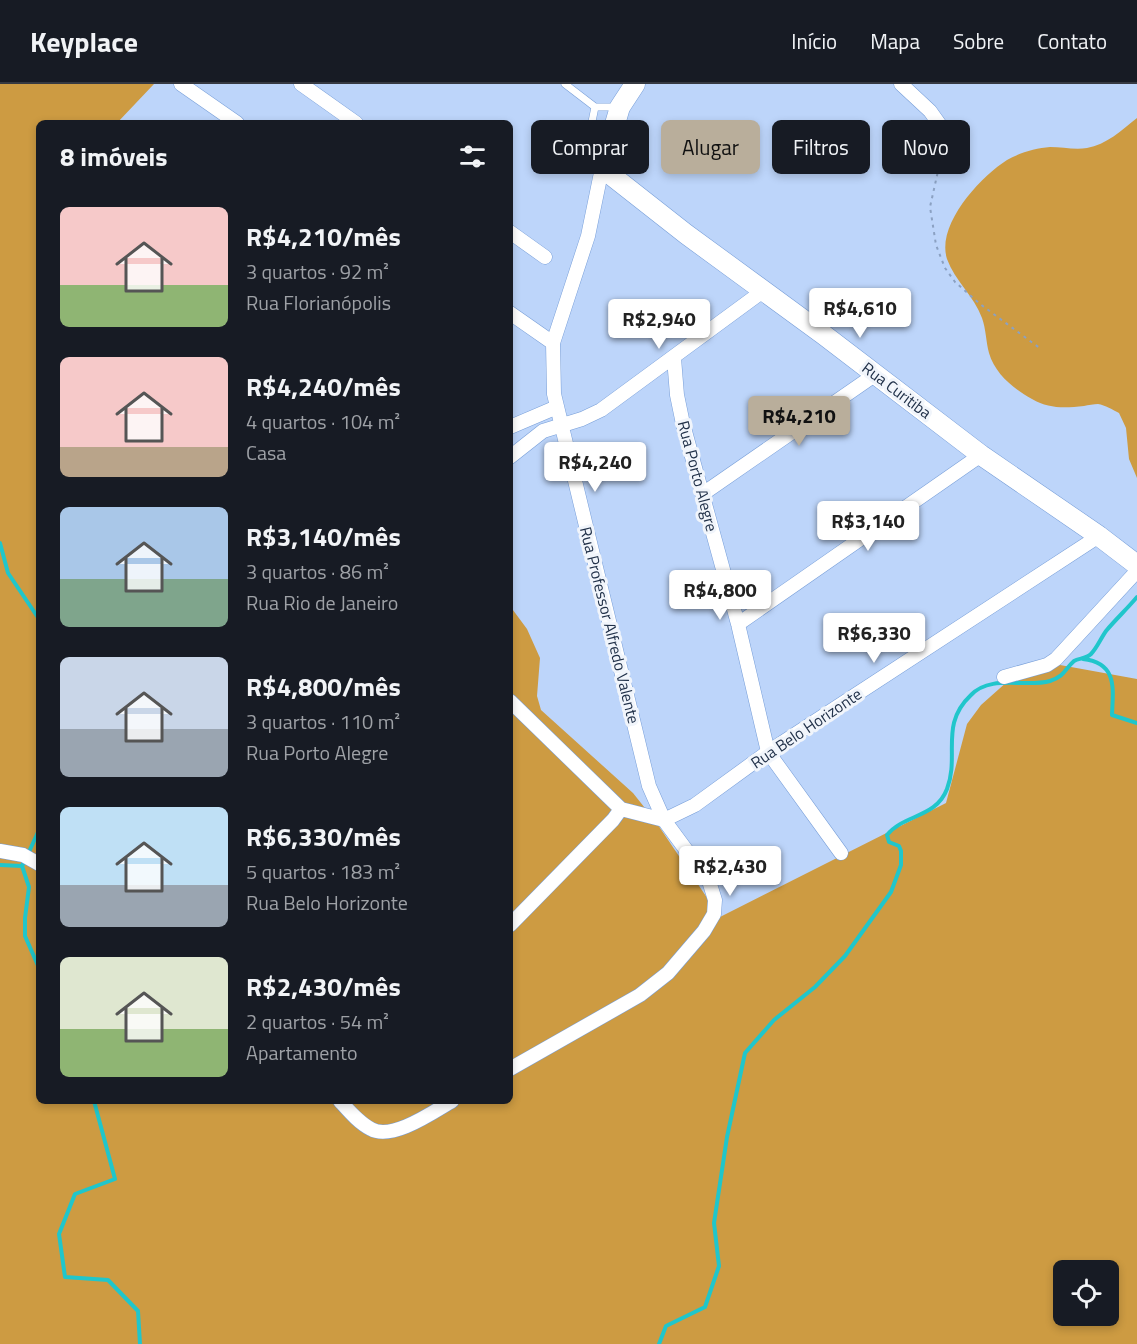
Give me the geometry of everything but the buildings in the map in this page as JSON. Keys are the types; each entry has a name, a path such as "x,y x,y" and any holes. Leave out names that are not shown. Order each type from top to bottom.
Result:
{"street":[{"path":"181,84 233,120"},
{"path":"301,84 352,120"},
{"name":"Rua Professor Alfredo Valente","path":"616,120 620,107 635,84"},
{"path":"901,84 936,120"},
{"name":"Rua Professor Alfredo Valente","path":"513,1067 640,995 668,973 704,931 714,914 715,900 709,881 664,820 649,786 557,407 552,369 553,343 578,270 601,174"},
{"name":"Rua Curitiba","path":"619,174 763,291 876,374 981,456 1099,536 1137,565"},
{"path":"513,234 545,257"},
{"path":"513,455 543,432 601,410 763,291"},
{"path":"513,315 553,343"},
{"name":"Rua Porto Alegre","path":"674,358 679,404 738,624 768,752 841,854"},
{"path":"704,493 876,374"},
{"path":"513,426 557,407"},
{"path":"738,624 981,456"},
{"name":"Rua Belo Horizonte","path":"664,820 695,805 768,752 1099,536"},
{"path":"1004,677 1056,659 1137,571"},
{"path":"513,704 621,808 664,820"},
{"path":"513,922 613,820 621,808"},
{"path":"0,851 23,855 36,862"},
{"path":"343,1104 373,1131 388,1132 406,1126 446,1104"}],"lane":[{"path":"565,84 594,107 620,107"},
{"path":"592,120 594,107"}],"path":[{"path":"937,174 930,207 936,245 945,268 955,282 980,304 1041,349"}],"shaded area":[{"path":"0,84 154,84 120,120 36,120 36,1104 513,1104 513,610 527,629 540,658 537,696 541,710 633,793 656,822 720,917 946,803 967,724 981,705 1008,681 1042,665 1060,665 1137,679 1137,1344 0,1344"},
{"path":"1137,118 1137,478 1129,459 1126,428 1119,413 1098,404 1077,407 1045,405 1019,391 1000,374 989,353 979,310 950,267 945,246 954,217 963,203 985,178 1007,160 1033,150 1055,147 1078,149 1101,144"}],"waterway":[{"path":"0,543 8,573 36,615"},
{"path":"659,1344 666,1326 705,1307 719,1266 714,1223 727,1137 745,1053 774,1020 815,987 845,956 891,892 901,865 901,851 899,846 889,842 887,835 902,823 928,811 942,798 950,776 953,729 961,706 971,695 988,685 1040,683 1059,677 1074,661 1091,654 1106,631 1137,597"},
{"path":"1083,659 1094,661 1108,672 1113,696 1112,715 1137,723"},
{"path":"28,854 36,837"},
{"path":"25,860 22,866 29,887 25,936 36,961"},
{"path":"0,865 22,866"},
{"path":"95,1104 115,1179 75,1194 59,1234 65,1277 108,1280 138,1311 140,1344"}]}
